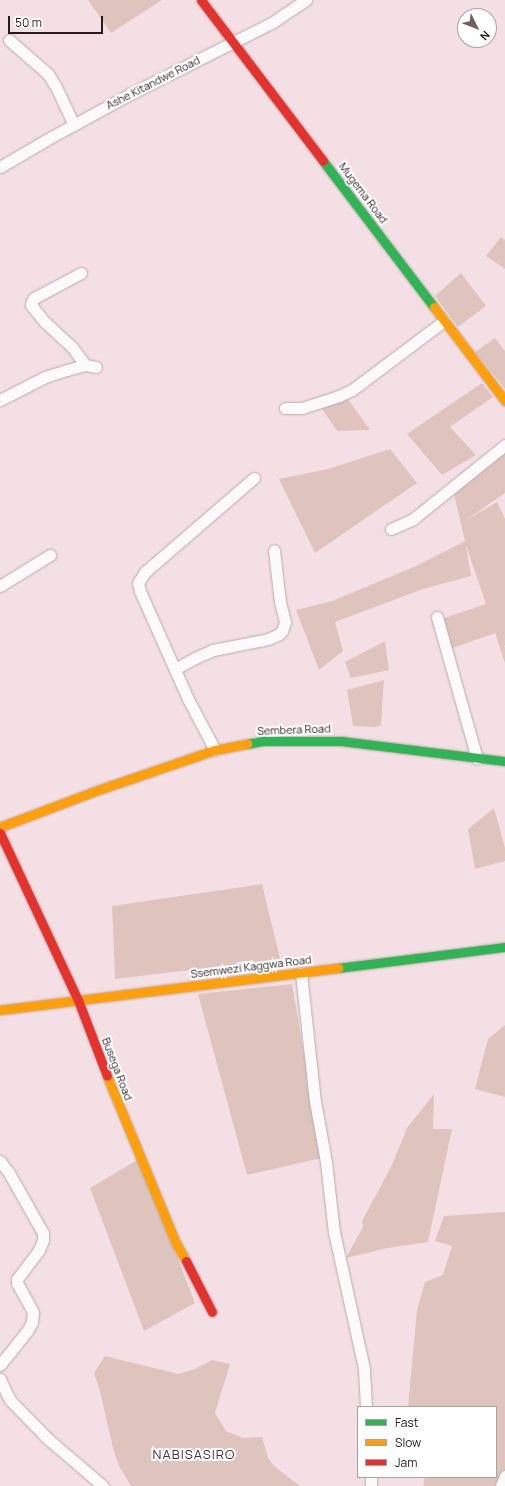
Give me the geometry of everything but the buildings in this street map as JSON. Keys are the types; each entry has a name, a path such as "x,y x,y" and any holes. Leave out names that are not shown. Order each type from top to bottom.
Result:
{"street":[{"name":"Mugema Road","path":"202,0 505,401"},
{"name":"Ashe Kitandwe Road","path":"0,167 74,125 235,43 273,22 306,0"},
{"path":"9,40 48,74 56,87 74,125"},
{"path":"81,273 34,298 31,305 45,322 77,352 84,365"},
{"path":"285,408 302,408 339,396 352,390 444,321"},
{"path":"0,400 45,377 84,365 96,366"},
{"path":"391,529 413,519 505,445"},
{"path":"215,750 188,699 140,591 138,583 145,572 254,478"},
{"path":"175,669 194,658 213,650 268,639 282,631 285,622 280,602 274,550"},
{"path":"0,586 50,556"},
{"path":"437,617 477,758"},
{"name":"Sembera Road","path":"0,827 98,790 215,750 262,741 341,741 505,761"},
{"name":"Busega Road","path":"0,833 78,1000 114,1096 176,1243 212,1312"},
{"name":"Ssemwezi Kaggwa Road","path":"0,1010 505,947"},
{"path":"301,973 315,1101 326,1162 334,1232 364,1369 366,1406"},
{"path":"0,1161 9,1173 43,1233 43,1240 39,1250 17,1279 17,1283 33,1312 32,1322 27,1331 0,1365"},
{"path":"0,1378 10,1400 48,1439 103,1486"},
{"path":"501,1486 505,1476"}],"shaded area":[{"path":"88,0 162,0 111,33"},
{"path":"501,237 505,240 505,269 486,256"},
{"path":"461,273 486,306 458,327 435,296"},
{"path":"495,338 505,351 505,389 475,352"},
{"path":"482,383 493,397 450,427 476,455 442,475 407,434"},
{"path":"347,398 370,430 337,431 321,407"},
{"path":"390,449 417,483 315,553 279,479 328,469"},
{"path":"505,453 505,493 466,520 497,502 505,519 505,646 503,647 505,647 505,663 495,633 450,649 444,618 486,604 466,545 471,576 423,589 335,622 343,651 319,670 296,610 332,601 416,566 465,541 454,494"},
{"path":"385,641 389,670 351,678 345,662"},
{"path":"384,680 381,725 376,727 353,726 347,690"},
{"path":"494,808 505,848 505,861 475,869 468,829"},
{"path":"262,884 280,959 115,979 112,906"},
{"path":"292,984 322,1158 247,1175 198,994"},
{"path":"505,1025 505,1097 475,1089 488,1039"},
{"path":"434,1094 433,1129 452,1129 428,1242 387,1248 346,1258 363,1227 362,1221 391,1167 407,1128"},
{"path":"139,1159 195,1303 144,1331 90,1188"},
{"path":"505,1212 505,1486 423,1486 425,1478 497,1478 497,1406 408,1406 417,1310 425,1282 443,1275 452,1246 435,1241 444,1216"},
{"path":"105,1356 178,1374 195,1369 212,1360 230,1364 215,1413 226,1431 243,1438 262,1437 268,1458 274,1466 300,1486 131,1486 119,1466 113,1448 100,1391 94,1373"}],"traffic: fast":[{"path":"323,161 434,307"},
{"path":"247,744 262,741 341,741 505,761"},
{"path":"338,968 505,947"}],"traffic: slow":[{"path":"434,307 505,401"},
{"path":"0,827 98,790 215,750 247,744"},
{"path":"0,1010 338,968"},
{"path":"107,1076 176,1243 186,1261"}],"traffic: jam":[{"path":"201,0 323,161"},
{"path":"0,833 78,1000 107,1076"},
{"path":"186,1261 212,1312"}],"district":[{"name":"NABISASIRO","path":"194,1454"}]}
